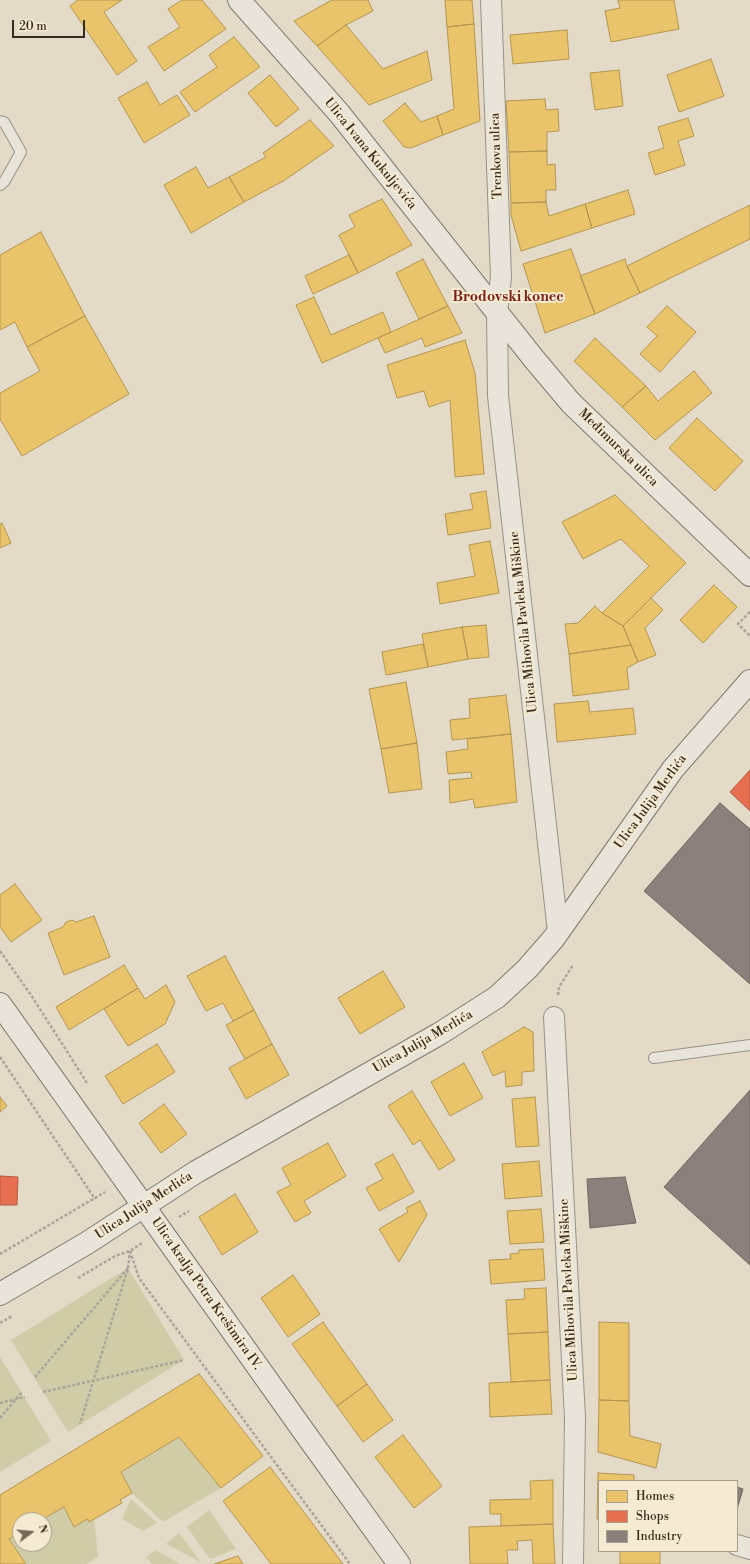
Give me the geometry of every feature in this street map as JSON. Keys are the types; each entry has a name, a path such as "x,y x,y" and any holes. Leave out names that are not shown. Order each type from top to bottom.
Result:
{"main road":[{"name":"Ulica Ivana Kukuljevića","path":"239,0 339,113 497,312"},
{"name":"Međimurska ulica","path":"497,312 571,403 750,575"},
{"name":"Ulica Julija Merlića","path":"0,1294 87,1243 196,1172 439,1034 497,997 527,969 558,932 673,769 750,680"},
{"name":"Ulica kralja Petra Krešimira IV.","path":"0,1004 399,1564"}],"street":[{"name":"Trenkova ulica","path":"491,0 501,277 497,312"},
{"name":"Ulica Mihovila Pavleka Miškine","path":"497,312 498,396 558,932"},
{"name":"Ulica Mihovila Pavleka Miškine","path":"554,1017 575,1418 573,1564"},
{"path":"738,1545 750,1549"}],"lane":[{"path":"0,121 4,122 21,152 4,182 0,185"},
{"path":"654,1058 750,1045"}],"path":[{"path":"750,612 738,624 750,636"},
{"path":"0,951 31,995 90,1087"},
{"path":"554,1017 559,986 573,965"},
{"path":"0,1057 95,1199 0,1254"},
{"path":"80,1424 128,1268 130,1251"},
{"path":"74,1280 115,1256 130,1251"},
{"path":"130,1251 139,1278 350,1564"},
{"path":"35,1377 128,1268"},
{"path":"0,1323 14,1315"},
{"path":"43,1392 184,1360"},
{"path":"0,1418 22,1392"},
{"path":"0,1403 25,1397"}],"shaded area":[{"path":"128,1268 184,1360 68,1432 11,1340"},
{"path":"0,1357 51,1441 0,1472"},
{"path":"179,1437 221,1488 163,1522 132,1493 121,1472"},
{"path":"131,1499 157,1523 143,1531 122,1519"},
{"path":"64,1507 74,1526 87,1519 89,1522 94,1519 98,1557 86,1564 26,1564 18,1552 52,1552 52,1514"},
{"path":"209,1510 236,1549 210,1559 187,1527"},
{"path":"179,1533 201,1562 166,1544"},
{"path":"156,1550 180,1564 152,1564 146,1557"}],"building: Homes":[{"path":"78,0 122,0 104,12 137,61 117,75 70,6"},
{"path":"182,0 202,0 226,29 164,71 148,47 180,27 168,9"},
{"path":"332,0 368,0 373,11 346,25 317,46 294,21"},
{"path":"445,0 472,0 474,24 447,27"},
{"path":"618,0 674,0 679,29 611,42 605,11 620,8"},
{"path":"474,24 480,121 443,135 437,116 454,109 447,27"},
{"path":"346,25 383,69 427,51 432,80 369,105 317,46"},
{"path":"567,30 569,59 513,64 510,35"},
{"path":"234,37 260,67 195,112 180,92 217,67 209,55"},
{"path":"711,59 724,96 679,112 667,75"},
{"path":"619,70 623,106 595,110 590,73"},
{"path":"270,75 299,109 276,127 248,93"},
{"path":"147,82 160,105 177,95 190,115 144,143 118,98"},
{"path":"545,99 546,110 558,109 559,131 547,132 547,151 509,152 506,101"},
{"path":"405,103 421,122 437,116 443,135 411,148 404,147 383,121"},
{"path":"688,118 694,136 678,141 685,165 655,175 648,153 664,148 658,127"},
{"path":"310,120 334,146 285,180 244,202 229,177 266,157 263,153"},
{"path":"547,151 547,165 555,164 556,190 546,190 546,202 511,203 509,152"},
{"path":"196,167 208,188 229,177 244,202 191,233 164,185"},
{"path":"628,190 635,214 592,228 585,204"},
{"path":"382,199 412,245 358,273 339,235 355,227 349,215"},
{"path":"546,202 549,216 585,204 592,228 521,251 511,215 511,203"},
{"path":"750,205 750,239 640,293 627,266"},
{"path":"41,232 85,316 27,347 15,322 0,330 0,255"},
{"path":"571,249 595,314 545,333 523,264"},
{"path":"349,255 358,273 313,294 305,276"},
{"path":"423,259 448,306 419,319 396,273"},
{"path":"625,259 640,293 595,314 580,276"},
{"path":"314,297 331,335 383,312 391,332 322,363 296,305"},
{"path":"448,306 462,333 425,347 422,338 385,353 378,338"},
{"path":"667,306 696,332 660,372 640,354 657,336 647,327"},
{"path":"85,316 129,394 22,456 0,419 0,393 40,371 27,347"},
{"path":"595,338 646,386 622,407 574,361"},
{"path":"465,340 475,373 484,474 455,477 450,400 429,407 424,391 397,398 387,365"},
{"path":"694,371 712,393 655,440 622,407 646,386 658,401"},
{"path":"697,418 743,461 715,491 669,448"},
{"path":"486,491 491,528 448,535 445,514 473,509 470,494"},
{"path":"615,495 686,563 623,626 602,613 649,566 621,539 583,559 562,522"},
{"path":"2,523 11,543 0,548 0,524"},
{"path":"490,541 499,593 440,604 437,583 475,576 469,545"},
{"path":"714,585 737,607 703,643 680,620"},
{"path":"651,598 663,610 645,628 656,655 638,662 623,626"},
{"path":"595,606 602,613 623,626 631,645 569,654 565,624 578,623"},
{"path":"486,625 489,657 468,659 462,627"},
{"path":"462,627 468,659 428,667 422,634"},
{"path":"423,644 428,667 386,675 382,652"},
{"path":"631,645 638,662 627,668 629,689 573,696 569,654"},
{"path":"406,682 417,743 381,749 369,689"},
{"path":"506,695 511,734 452,740 450,720 470,718 469,699"},
{"path":"588,701 590,712 633,708 636,734 557,742 554,704"},
{"path":"511,734 517,802 475,808 473,799 450,803 449,780 472,778 471,772 448,774 446,752 468,749 467,739"},
{"path":"417,743 422,789 389,793 381,749"},
{"path":"15,884 42,920 11,942 0,927 0,895"},
{"path":"94,916 110,957 64,975 48,933 63,927 66,922 72,920 76,922"},
{"path":"225,956 254,1010 233,1021 223,1003 206,1011 187,976"},
{"path":"124,965 138,988 69,1030 56,1007"},
{"path":"383,971 405,1007 360,1034 338,998"},
{"path":"166,985 175,1002 165,1024 128,1046 104,1009 138,988 145,999"},
{"path":"254,1010 272,1044 245,1059 226,1025"},
{"path":"524,1027 533,1032 534,1071 522,1072 522,1085 506,1087 505,1071 493,1076 482,1052"},
{"path":"157,1044 175,1072 123,1104 105,1076"},
{"path":"272,1044 289,1075 246,1099 229,1068"},
{"path":"464,1063 483,1098 450,1116 431,1082"},
{"path":"412,1091 455,1160 439,1170 420,1140 413,1145 388,1106"},
{"path":"0,1097 7,1106 0,1112"},
{"path":"535,1097 539,1146 516,1147 512,1099"},
{"path":"164,1104 187,1134 161,1153 139,1123"},
{"path":"328,1143 346,1176 304,1201 311,1213 295,1222 277,1192 291,1185 282,1168"},
{"path":"393,1154 414,1192 379,1211 366,1188 383,1179 375,1164"},
{"path":"539,1161 542,1196 505,1199 502,1164"},
{"path":"235,1194 258,1232 222,1255 199,1217"},
{"path":"420,1201 427,1215 399,1262 379,1229 408,1212 406,1208"},
{"path":"541,1209 544,1242 510,1244 507,1211"},
{"path":"543,1249 545,1280 491,1284 489,1260 511,1259 510,1254 519,1253 519,1250"},
{"path":"293,1275 320,1314 288,1337 261,1298"},
{"path":"546,1288 548,1332 508,1334 506,1300 525,1299 524,1289"},
{"path":"323,1322 367,1384 337,1406 292,1344"},
{"path":"599,1322 629,1323 629,1401 599,1400"},
{"path":"548,1332 550,1380 511,1382 508,1334"},
{"path":"199,1374 263,1456 221,1488 179,1437 121,1472 132,1493 120,1500 122,1503 89,1522 87,1519 74,1527 64,1507 52,1514 52,1512 12,1512 12,1537 9,1539 12,1543 12,1552 18,1552 26,1564 0,1564 0,1495"},
{"path":"550,1380 552,1414 490,1417 489,1383"},
{"path":"367,1384 393,1420 363,1442 337,1406"},
{"path":"599,1400 629,1401 630,1436 661,1444 656,1468 598,1452"},
{"path":"403,1435 442,1486 414,1508 375,1457"},
{"path":"270,1467 343,1564 271,1564 223,1501"},
{"path":"598,1473 634,1475 634,1480 598,1480 597,1519"},
{"path":"553,1480 553,1524 501,1526 501,1514 490,1514 490,1500 531,1499 530,1481"},
{"path":"553,1524 555,1564 533,1564 532,1540 517,1541 518,1550 507,1550 508,1564 470,1564 469,1527"},
{"path":"620,1552 660,1552 660,1564 620,1564"},
{"path":"238,1556 243,1564 214,1564"}],"building: Shops":[{"path":"750,770 750,811 730,792"},
{"path":"0,1176 18,1177 17,1205 0,1205"}],"building: Industry":[{"path":"720,803 750,829 750,984 644,891"},
{"path":"750,1090 750,1265 664,1187"},
{"path":"625,1177 636,1223 590,1228 587,1179"},
{"path":"738,1487 743,1489 738,1506"}],"district":[{"name":"Brodovski konec","path":"508,298"}]}
